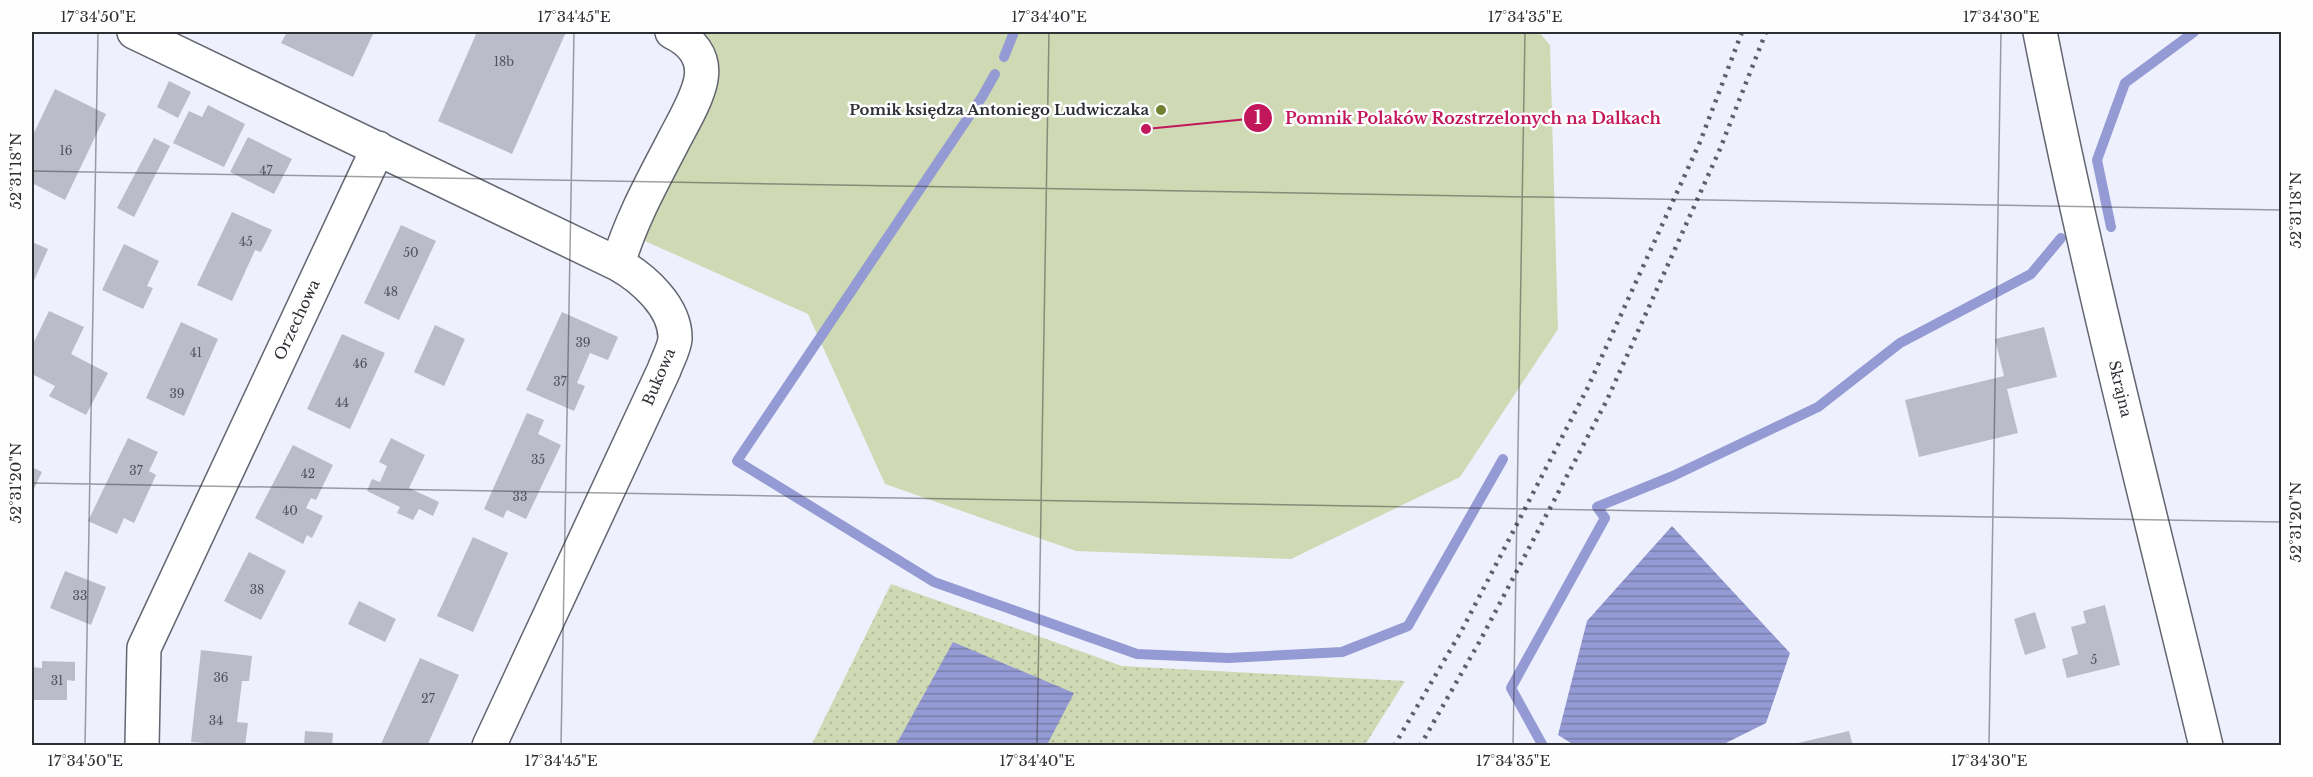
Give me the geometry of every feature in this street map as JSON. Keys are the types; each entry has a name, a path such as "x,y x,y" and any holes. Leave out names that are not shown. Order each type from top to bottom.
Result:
{"street":[{"path":"134,32 378,148"},
{"path":"618,264 627,233 688,113 701,79 701,64 693,45 672,32"},
{"name":"Skrajna","path":"2040,32 2132,438 2206,746"},
{"name":"Bukowa","path":"378,148 636,274 668,308 675,339 664,370 489,746"},
{"name":"Orzechowa","path":"142,746 144,648 378,148"}],"green space":[{"path":"672,32 1539,32 1550,45 1558,329 1460,477 1291,559 1076,551 885,484 808,314 627,233 701,79"},
{"path":"891,584 1122,666 1405,681 1365,745 811,746"}],"water":[{"path":"1672,526 1790,653 1766,723 1722,745 1574,745 1558,735 1587,621"},
{"path":"953,642 1074,693 1047,745 904,746 897,743"}],"building":[{"path":"287,32 374,32 353,77 281,43"},
{"path":"477,32 566,32 512,154 438,121"},
{"path":"169,81 191,92 178,118 157,107"},
{"path":"55,89 106,114 65,200 32,183 32,137"},
{"path":"208,105 245,124 224,167 173,143 189,111 202,117"},
{"path":"248,137 292,159 274,194 230,172"},
{"path":"154,138 170,146 134,217 117,208"},
{"path":"232,212 272,230 261,252 255,250 232,301 197,285"},
{"path":"401,225 436,241 399,320 364,303"},
{"path":"32,242 48,249 32,285"},
{"path":"124,244 159,261 147,286 153,288 143,309 102,290"},
{"path":"49,311 84,327 71,354 108,373 86,415 49,396 55,386 32,374 32,346"},
{"path":"562,312 618,337 608,360 590,353 577,383 585,386 574,411 526,390"},
{"path":"181,322 218,339 184,416 146,398"},
{"path":"435,325 465,339 444,386 414,372"},
{"path":"2044,327 2057,377 2007,389 2018,433 1919,457 1905,400 2004,376 1995,339"},
{"path":"342,334 385,353 350,429 307,409"},
{"path":"527,413 544,420 538,434 561,445 526,519 507,510 503,518 484,509"},
{"path":"128,438 158,452 149,471 156,475 134,523 124,518 117,534 88,521"},
{"path":"391,438 425,455 409,488 439,502 433,516 419,509 413,520 397,513 400,507 367,491 372,479 380,482 387,466 379,462"},
{"path":"293,445 333,465 316,500 311,498 306,508 323,516 312,538 307,535 303,544 255,518"},
{"path":"32,467 42,472 32,493"},
{"path":"473,537 508,553 473,632 437,616"},
{"path":"249,552 286,571 261,620 224,601"},
{"path":"65,571 106,587 91,625 50,608"},
{"path":"359,601 396,619 385,642 348,624"},
{"path":"2105,605 2120,665 2067,678 2062,659 2078,654 2071,627 2086,623 2083,611"},
{"path":"2035,612 2046,648 2025,655 2014,619"},
{"path":"201,650 252,656 249,681 242,681 237,722 248,723 245,746 191,742"},
{"path":"420,658 459,675 427,746 380,746"},
{"path":"42,661 75,662 75,681 67,680 67,700 32,700 32,667 42,668"},
{"path":"305,731 333,733 332,746 304,746"},
{"path":"1849,731 1853,746 1799,746 1798,743"}],"waterway":[{"path":"1004,57 1014,32"},
{"path":"2111,227 2097,160 2125,83 2194,32"},
{"path":"995,74 982,97 737,461 934,582 1137,654 1228,658 1342,652 1408,626 1503,459"},
{"path":"1543,746 1511,688 1605,518 1597,507 1673,476 1818,407 1900,343 2031,274 2061,238"}],"railway":[{"path":"1394,746 1462,630 1587,389 1700,142 1742,32"},
{"path":"1420,746 1481,639 1607,400 1720,149 1766,32"}],"place":[{"name":"Pomik księdza Antoniego Ludwiczaka","path":"1161,110"},
{"name":"Pomnik Polaków Rozstrzelonych na Dalkach","path":"1146,129"}]}
